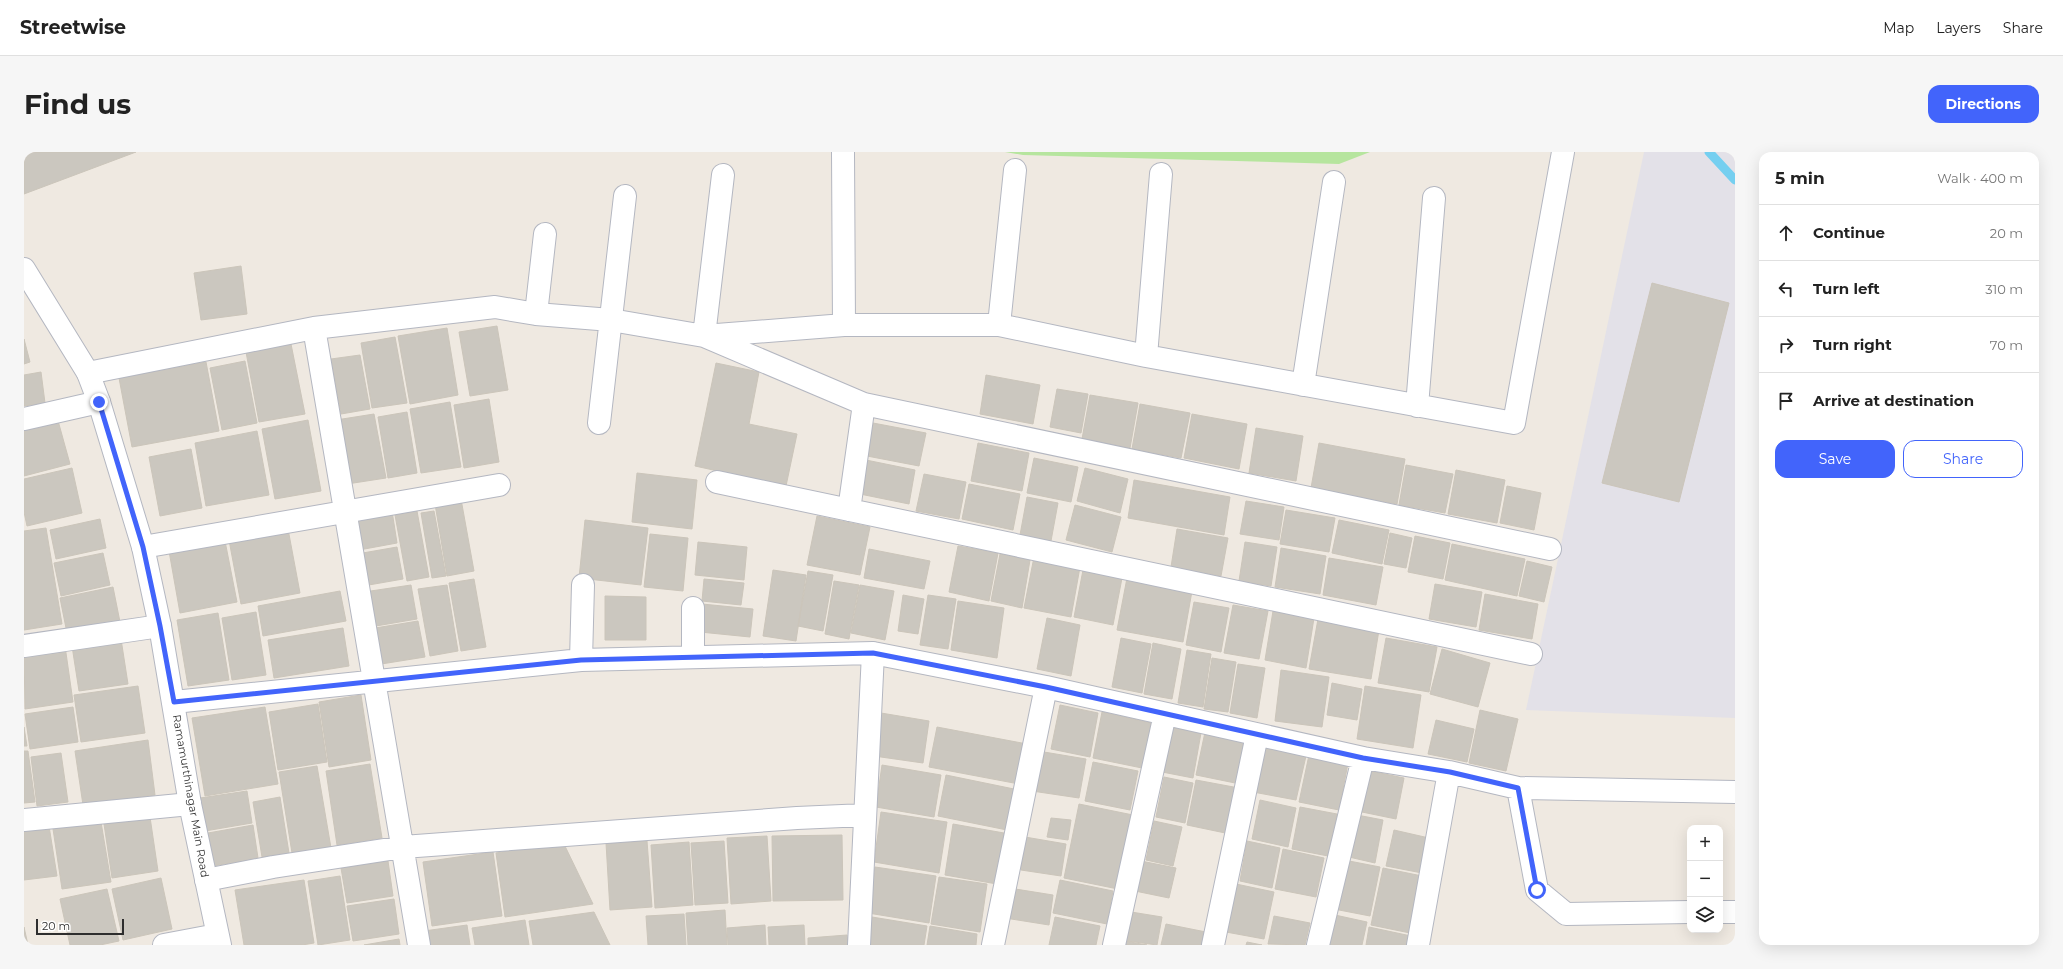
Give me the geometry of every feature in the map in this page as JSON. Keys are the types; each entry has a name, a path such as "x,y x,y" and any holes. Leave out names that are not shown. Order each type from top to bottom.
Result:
{"street":[{"path":"842,152 844,325"},
{"path":"704,336 844,325 999,326 1146,356 1514,423 1562,152"},
{"path":"999,326 1015,170"},
{"path":"1146,356 1161,174"},
{"path":"704,336 723,175"},
{"path":"1303,385 1334,182"},
{"path":"599,423 625,196"},
{"path":"1417,406 1434,198"},
{"path":"536,314 545,234"},
{"name":"Ramamurthinagar Main Road","path":"24,268 88,373 99,402 143,547 174,702 190,804 218,940"},
{"path":"88,373 314,328 495,308 536,314 611,320 704,336 864,404 1550,549"},
{"path":"314,328 419,945"},
{"path":"24,419 99,402"},
{"path":"849,510 864,404"},
{"path":"717,482 1530,654"},
{"path":"143,547 499,485"},
{"path":"581,660 583,585"},
{"path":"693,608 693,658"},
{"path":"24,646 160,626"},
{"path":"174,702 581,660 873,653 1046,687 1363,758 1450,772 1518,788 1735,792"},
{"path":"859,945 873,653"},
{"path":"994,945 1046,687"},
{"path":"1114,945 1165,714"},
{"path":"1213,945 1257,734"},
{"path":"1318,945 1363,758"},
{"path":"1418,945 1450,772"},
{"path":"1518,788 1537,890 1566,914 1687,912"},
{"path":"24,820 190,804"},
{"path":"206,880 273,867 402,847 797,818 865,816"},
{"path":"1723,912 1735,912"},
{"path":"164,945 218,940"}],"shaded area":[{"path":"1644,152 1735,152 1735,718 1526,710"}],"green space":[{"path":"1005,152 1370,152 1339,164 1023,155"}],"building":[{"path":"24,152 136,152 24,194"},
{"path":"241,266 247,314 201,320 194,273"},
{"path":"1652,283 1729,303 1679,502 1602,483"},
{"path":"497,326 508,390 470,396 459,332"},
{"path":"447,328 458,395 410,404 398,336"},
{"path":"395,337 407,403 372,408 361,343"},
{"path":"24,339 30,362 24,364"},
{"path":"291,344 305,414 259,422 246,352"},
{"path":"360,355 370,409 341,414 331,359"},
{"path":"245,361 257,423 222,430 210,368"},
{"path":"206,362 219,431 132,447 119,378"},
{"path":"716,363 759,372 749,424 797,434 786,486 695,466"},
{"path":"41,372 45,403 24,406 24,375"},
{"path":"986,375 1040,385 1033,424 980,414"},
{"path":"1057,389 1088,394 1081,433 1050,427"},
{"path":"1090,395 1138,403 1130,448 1082,439"},
{"path":"489,399 499,462 464,468 454,405"},
{"path":"450,402 461,467 421,473 410,409"},
{"path":"1140,404 1190,413 1181,458 1132,449"},
{"path":"407,412 417,473 388,478 378,417"},
{"path":"374,414 386,478 347,484 336,420"},
{"path":"1192,414 1247,424 1239,469 1184,458"},
{"path":"57,417 70,464 24,476 24,426"},
{"path":"308,420 321,491 275,499 262,429"},
{"path":"873,423 926,433 919,466 867,456"},
{"path":"1256,428 1303,436 1296,481 1249,473"},
{"path":"257,431 269,495 206,506 195,443"},
{"path":"978,443 1029,453 1022,491 971,481"},
{"path":"1319,443 1405,459 1397,504 1311,488"},
{"path":"191,449 202,508 160,516 149,457"},
{"path":"1034,458 1078,467 1071,502 1027,493"},
{"path":"861,459 915,470 909,504 855,493"},
{"path":"1406,465 1453,474 1445,513 1399,505"},
{"path":"72,468 82,513 27,526 24,512 24,479"},
{"path":"1085,468 1128,479 1120,513 1077,501"},
{"path":"1456,470 1505,480 1497,523 1448,514"},
{"path":"637,473 697,480 692,529 632,522"},
{"path":"924,474 966,482 959,519 916,511"},
{"path":"1134,480 1230,497 1224,535 1128,518"},
{"path":"969,484 1020,494 1013,530 962,519"},
{"path":"1507,486 1541,493 1534,530 1500,523"},
{"path":"1027,497 1058,503 1051,541 1020,535"},
{"path":"461,499 474,571 447,576 435,504"},
{"path":"1246,501 1284,507 1279,540 1240,534"},
{"path":"1075,505 1121,517 1112,552 1066,540"},
{"path":"1286,510 1335,518 1329,552 1280,544"},
{"path":"392,511 397,543 359,550 353,517"},
{"path":"417,511 429,577 407,581 395,515"},
{"path":"434,511 446,576 432,578 421,513"},
{"path":"817,516 870,527 860,575 807,565"},
{"path":"100,519 106,548 56,559 50,530"},
{"path":"585,520 648,528 641,585 579,578"},
{"path":"1339,520 1389,530 1382,564 1332,553"},
{"path":"46,528 62,624 24,630 24,531"},
{"path":"288,529 300,593 241,604 229,540"},
{"path":"1177,529 1228,538 1221,576 1171,567"},
{"path":"1390,533 1412,538 1406,568 1384,564"},
{"path":"650,534 688,538 683,591 644,587"},
{"path":"1415,536 1450,543 1443,579 1408,572"},
{"path":"225,541 237,602 180,613 169,551"},
{"path":"698,542 747,547 744,580 695,575"},
{"path":"1245,542 1277,547 1271,586 1239,581"},
{"path":"1452,544 1525,559 1517,596 1445,580"},
{"path":"958,546 998,553 989,601 949,592"},
{"path":"397,547 403,579 363,586 357,554"},
{"path":"1281,548 1326,556 1320,594 1275,587"},
{"path":"869,549 930,561 924,589 864,578"},
{"path":"103,553 110,585 61,596 54,563"},
{"path":"1000,554 1030,560 1022,608 991,601"},
{"path":"1034,557 1080,567 1071,617 1024,608"},
{"path":"1329,558 1383,567 1376,605 1323,595"},
{"path":"1527,561 1552,567 1544,602 1519,596"},
{"path":"773,570 806,575 796,641 763,636"},
{"path":"1083,570 1122,578 1113,625 1074,617"},
{"path":"808,571 833,575 823,631 798,626"},
{"path":"1127,578 1192,591 1183,642 1117,630"},
{"path":"474,579 486,647 461,651 449,583"},
{"path":"704,579 744,583 741,605 702,601"},
{"path":"834,581 859,585 849,639 825,634"},
{"path":"1435,584 1482,592 1476,627 1429,619"},
{"path":"411,585 417,619 370,627 364,592"},
{"path":"447,585 458,651 430,656 418,589"},
{"path":"860,585 894,591 885,640 851,633"},
{"path":"113,587 120,622 67,633 60,598"},
{"path":"340,591 346,621 263,636 258,606"},
{"path":"1485,594 1538,604 1532,639 1479,630"},
{"path":"903,595 924,599 918,634 898,631"},
{"path":"928,595 956,599 948,649 920,645"},
{"path":"605,596 646,597 646,640 605,640"},
{"path":"958,601 1004,608 997,658 951,650"},
{"path":"1194,602 1229,608 1221,652 1186,645"},
{"path":"702,604 753,609 750,637 700,632"},
{"path":"1233,605 1268,611 1259,659 1224,653"},
{"path":"1273,611 1314,618 1306,668 1265,660"},
{"path":"256,612 266,675 232,680 222,618"},
{"path":"218,613 229,680 188,686 177,620"},
{"path":"1047,618 1080,625 1071,676 1037,669"},
{"path":"1318,619 1379,630 1371,679 1309,669"},
{"path":"418,621 425,657 375,665 369,629"},
{"path":"343,628 349,666 274,678 268,640"},
{"path":"1121,638 1151,644 1142,693 1112,687"},
{"path":"1386,638 1437,647 1429,692 1378,683"},
{"path":"121,639 128,684 79,691 72,646"},
{"path":"1153,643 1181,649 1172,699 1144,694"},
{"path":"65,646 73,702 25,709 24,652"},
{"path":"1442,649 1490,663 1478,707 1430,694"},
{"path":"1187,650 1211,654 1203,707 1178,703"},
{"path":"1212,658 1236,662 1228,712 1204,709"},
{"path":"1238,664 1265,668 1257,718 1230,713"},
{"path":"1281,670 1329,677 1322,727 1275,721"},
{"path":"1332,683 1362,689 1357,720 1327,715"},
{"path":"138,686 145,733 81,742 74,695"},
{"path":"1365,686 1421,695 1413,748 1357,739"},
{"path":"361,695 371,760 329,767 319,702"},
{"path":"318,704 327,762 278,770 269,712"},
{"path":"1060,705 1098,713 1090,757 1051,749"},
{"path":"73,707 78,742 30,749 25,714"},
{"path":"265,707 278,784 205,796 192,718"},
{"path":"1480,710 1518,719 1506,771 1469,763"},
{"path":"1102,712 1151,723 1142,768 1093,758"},
{"path":"881,713 929,721 923,763 874,756"},
{"path":"1436,720 1474,729 1467,762 1428,754"},
{"path":"1165,726 1201,733 1193,778 1157,771"},
{"path":"24,727 27,746 24,746"},
{"path":"937,727 1027,744 1019,784 929,767"},
{"path":"1205,732 1249,742 1240,784 1196,775"},
{"path":"148,740 155,795 83,805 75,751"},
{"path":"1263,747 1306,756 1296,800 1253,792"},
{"path":"24,751 28,751 35,802 24,803"},
{"path":"1038,751 1086,759 1079,798 1032,791"},
{"path":"61,753 68,802 37,806 31,757"},
{"path":"1309,755 1348,763 1339,810 1299,802"},
{"path":"1093,762 1138,771 1130,810 1085,801"},
{"path":"370,764 382,838 337,845 326,771"},
{"path":"882,765 941,775 934,817 876,807"},
{"path":"317,766 331,848 292,853 279,772"},
{"path":"1370,771 1404,778 1396,819 1362,812"},
{"path":"946,775 1014,789 1007,830 938,816"},
{"path":"1164,777 1193,783 1185,823 1156,817"},
{"path":"1196,780 1239,788 1230,834 1187,825"},
{"path":"247,791 252,823 205,831 200,798"},
{"path":"280,797 289,853 262,857 253,802"},
{"path":"1260,800 1296,808 1288,847 1252,839"},
{"path":"1079,804 1133,815 1118,889 1064,878"},
{"path":"1300,807 1337,814 1328,856 1292,849"},
{"path":"881,812 947,822 939,873 874,862"},
{"path":"1357,815 1383,820 1375,863 1349,857"},
{"path":"150,817 158,871 112,878 104,824"},
{"path":"1051,818 1071,820 1068,840 1047,837"},
{"path":"1154,821 1182,827 1173,866 1146,860"},
{"path":"101,822 111,882 62,889 53,829"},
{"path":"953,824 1004,833 997,884 945,875"},
{"path":"253,825 258,858 213,866 208,833"},
{"path":"49,826 57,876 24,880 24,830"},
{"path":"1394,830 1429,838 1422,873 1386,866"},
{"path":"842,835 843,900 773,901 772,836"},
{"path":"767,836 771,901 731,904 727,838"},
{"path":"1025,837 1066,844 1061,876 1021,870"},
{"path":"647,841 652,907 610,910 606,843"},
{"path":"724,841 728,903 695,905 691,843"},
{"path":"1247,841 1280,848 1272,888 1240,881"},
{"path":"563,842 593,904 505,917 496,853"},
{"path":"689,842 693,905 655,908 651,845"},
{"path":"1283,849 1324,858 1316,897 1275,889"},
{"path":"493,852 502,916 432,926 423,862"},
{"path":"1344,860 1380,867 1370,916 1334,909"},
{"path":"388,861 393,896 347,903 341,868"},
{"path":"1141,861 1176,868 1169,898 1135,891"},
{"path":"875,867 936,876 929,923 868,913"},
{"path":"1383,868 1422,876 1410,933 1371,925"},
{"path":"340,876 350,940 318,945 308,881"},
{"path":"939,877 987,884 980,932 931,924"},
{"path":"161,878 172,929 123,940 112,889"},
{"path":"304,880 314,943 302,945 244,945 235,890"},
{"path":"1060,880 1113,891 1107,924 1053,913"},
{"path":"1236,884 1274,892 1264,939 1226,932"},
{"path":"1009,888 1053,895 1049,925 1005,918"},
{"path":"107,889 119,941 100,945 70,945 60,899"},
{"path":"394,899 399,934 353,941 347,906"},
{"path":"725,910 727,945 688,945 686,913"},
{"path":"1125,911 1162,917 1157,945 1120,940"},
{"path":"594,912 610,945 533,945 529,921"},
{"path":"684,914 686,945 648,945 646,916"},
{"path":"1335,915 1367,922 1362,945 1329,945"},
{"path":"1274,916 1310,923 1305,945 1268,944"},
{"path":"872,917 927,926 924,945 868,945"},
{"path":"1055,917 1100,926 1096,945 1049,945"},
{"path":"525,920 529,945 475,945 472,928"},
{"path":"1166,924 1206,932 1203,945 1161,945"},
{"path":"467,925 470,945 426,945 424,931"},
{"path":"765,925 766,945 728,945 727,928"},
{"path":"804,925 805,945 769,945 768,927"},
{"path":"930,926 977,934 976,945 927,945"},
{"path":"24,927 28,945 24,945"},
{"path":"1369,927 1411,936 1409,945 1366,945"},
{"path":"847,935 848,945 808,945 808,938"},
{"path":"399,939 400,945 364,945"},
{"path":"1119,940 1147,945 1118,945"},
{"path":"1247,942 1262,945 1246,945"}],"waterway":[{"path":"1709,152 1735,180"}],"route":[{"path":"99,402 143,547 174,702 581,660 873,653 1046,687 1363,758 1450,772 1518,788 1537,890"}]}
